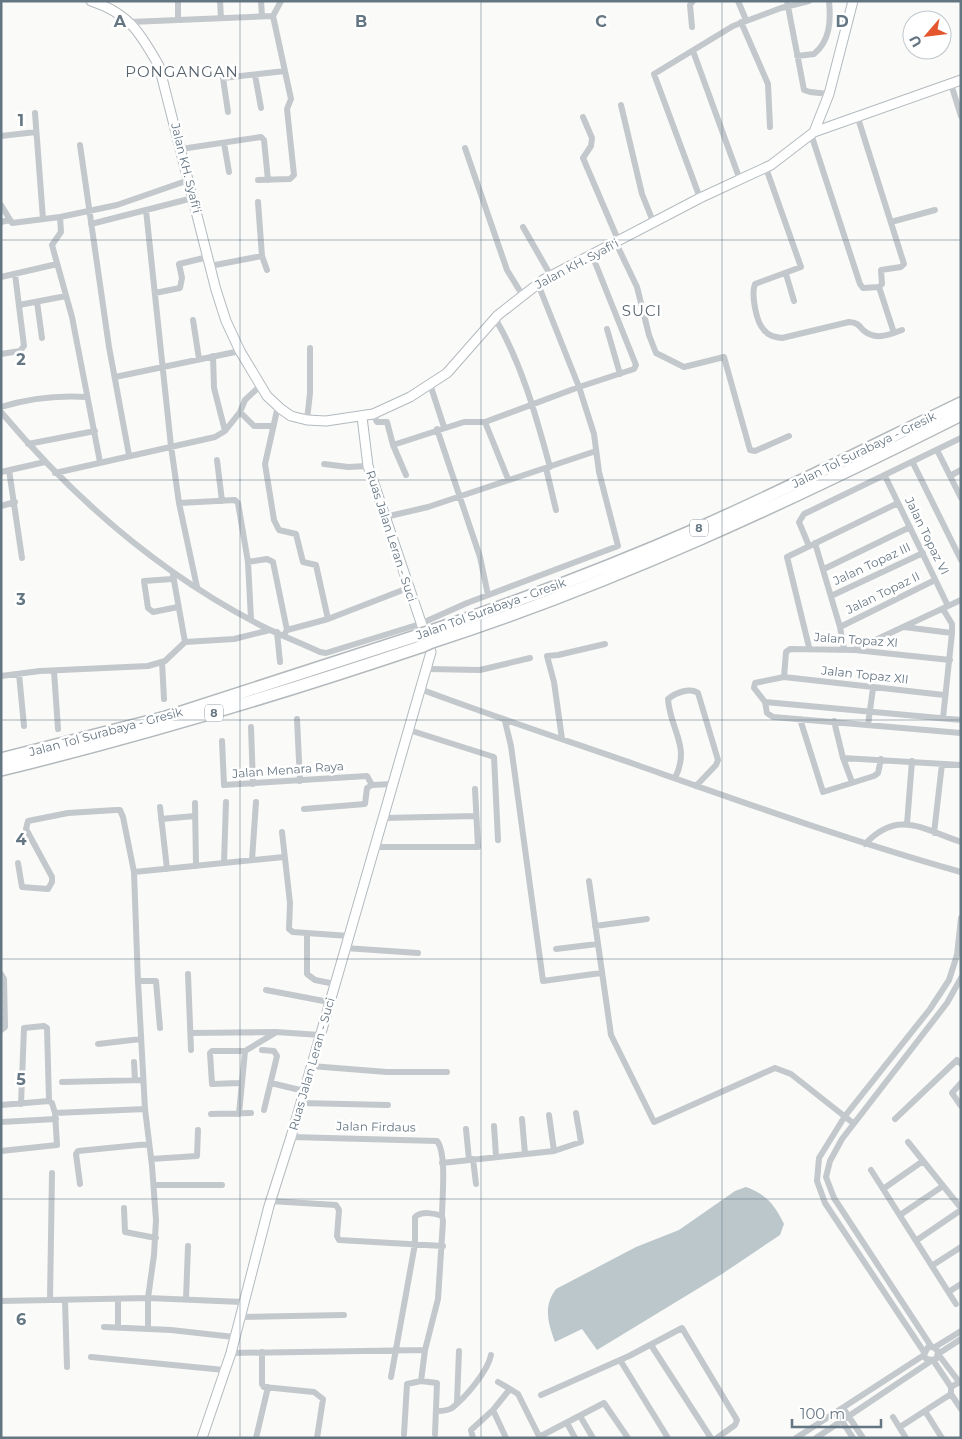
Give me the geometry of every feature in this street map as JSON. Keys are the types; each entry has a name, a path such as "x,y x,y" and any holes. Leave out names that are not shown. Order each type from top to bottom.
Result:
{"highway":[{"name":"Jalan Tol Surabaya - Gresik","path":"1,770 172,726 332,677 700,527 788,487 961,403"},
{"name":"Jalan Tol Surabaya - Gresik","path":"1,759 166,717 426,639 494,622 664,554 830,480 961,415"}],"main road":[{"name":"Jalan KH. Syafi'i","path":"91,1 104,5 130,22 159,66 226,321 260,386 278,406 291,416 307,420 326,421 362,417 410,398 447,373 495,318 551,276 654,224 700,198 766,168 812,133 857,115 961,80"},
{"path":"812,133 829,94 854,1"},
{"name":"Ruas Jalan Leran - Suci","path":"202,1438 231,1353 242,1302 270,1201 291,1137 420,689 428,669 426,639 368,466 362,417"}],"street":[{"path":"178,1 178,20"},
{"path":"220,1 221,18"},
{"path":"261,1 262,16"},
{"path":"258,180 290,179 294,175 287,110 291,99 273,16 280,1"},
{"path":"692,27 690,5 693,1"},
{"path":"738,1 768,84 770,128"},
{"path":"700,198 653,75 744,21 787,4 809,1"},
{"path":"797,56 814,54 823,45 830,26 829,1"},
{"path":"787,4 804,90 829,94"},
{"path":"130,22 273,16"},
{"path":"693,50 740,180"},
{"path":"228,112 222,78 285,71"},
{"path":"255,75 261,108"},
{"path":"951,84 961,116"},
{"path":"621,105 642,194 654,224"},
{"path":"35,113 43,219"},
{"path":"857,115 904,265 880,270 882,284 879,287 894,334"},
{"path":"583,117 592,138 591,146 584,158 637,287 649,335 656,353 684,367 724,357 750,450 755,451 789,436"},
{"path":"1,136 36,132"},
{"path":"812,133 860,284 863,288 879,287"},
{"path":"182,149 263,138 268,180"},
{"path":"224,142 229,172"},
{"path":"80,145 115,377 129,455"},
{"path":"465,148 506,270 523,296"},
{"path":"766,168 801,266 799,270 758,282 753,286 754,302 762,329 772,336 790,337 849,322 857,324 869,335 877,337 894,334 902,330"},
{"path":"1,205 12,223 60,217 117,205 189,180"},
{"path":"91,224 194,198"},
{"path":"258,202 262,256 267,270"},
{"path":"146,210 171,446 179,503 197,587"},
{"path":"891,222 935,210"},
{"path":"60,217 61,232 52,244 66,296 100,462"},
{"path":"1,222 9,220"},
{"path":"523,227 551,276"},
{"path":"393,445 464,422 486,422 579,387 634,369 636,365 592,255"},
{"path":"154,293 180,288 182,278 179,264 262,256"},
{"path":"1,277 57,264"},
{"path":"1,354 20,351 24,346 15,274"},
{"path":"786,274 794,301"},
{"path":"1,412 44,462 117,531 173,576 197,587 270,630 283,632 323,654 426,639 488,595 618,546 599,472 594,434 579,387 538,284"},
{"path":"19,305 66,296"},
{"path":"37,302 42,338"},
{"path":"495,318 509,341 532,405 548,468 556,510"},
{"path":"193,320 199,359"},
{"path":"607,330 620,374"},
{"path":"307,420 310,393 310,348"},
{"path":"115,377 240,351"},
{"path":"213,356 214,388 225,431"},
{"path":"430,384 459,496 480,557 488,595"},
{"path":"55,473 214,436 225,431 240,412 245,400 260,386"},
{"path":"1,407 37,398 58,396 87,397"},
{"path":"278,406 265,464 274,520 279,530 296,534 303,562 316,565 328,619"},
{"path":"240,412 251,425 273,426"},
{"path":"372,414 377,422 387,422 393,445 406,475"},
{"path":"486,422 508,479"},
{"path":"28,444 94,431"},
{"path":"844,649 824,569 800,522 804,514 961,438"},
{"path":"937,450 961,498"},
{"path":"385,517 428,507 596,451"},
{"path":"217,460 222,501"},
{"path":"1,472 44,462"},
{"path":"913,462 961,560"},
{"path":"324,464 348,467 368,466"},
{"path":"9,470 22,558"},
{"path":"950,476 961,470"},
{"name":"Jalan Topaz VI","path":"885,476 935,580 952,624 952,633"},
{"path":"179,503 235,500 238,503 248,562 251,619"},
{"path":"1,506 14,502"},
{"path":"809,647 787,560 788,556 898,503"},
{"path":"824,569 910,527"},
{"name":"Jalan Topaz III","path":"831,596 923,553"},
{"path":"248,562 267,559 273,562 283,632 280,662"},
{"path":"173,576 185,642"},
{"path":"173,576 144,581 148,608 153,612 178,607"},
{"name":"Jalan Topaz II","path":"840,627 935,580"},
{"path":"283,632 328,619 408,588"},
{"path":"855,650 961,600"},
{"path":"904,627 952,633 943,718"},
{"path":"1,676 54,671 126,668 162,662 174,655 185,642 234,639 270,630"},
{"path":"562,739 554,682 547,656 605,644"},
{"name":"Jalan Topaz XI","path":"784,677 787,651 809,647 950,660"},
{"path":"428,669 480,670 530,658"},
{"path":"162,662 164,699"},
{"path":"54,671 58,729"},
{"path":"19,674 24,726"},
{"name":"Jalan Topaz XII","path":"765,702 754,688 755,683 784,677 944,695"},
{"path":"868,725 873,688"},
{"path":"420,689 505,721 865,844 961,872"},
{"path":"675,778 681,766 682,752 668,699 686,691 695,691 699,695 718,760 716,765 696,786"},
{"path":"961,720 870,710 765,702 769,716 961,734"},
{"path":"296,719 300,781"},
{"path":"800,719 824,792 878,773 881,759"},
{"path":"505,721 543,980 601,973"},
{"path":"834,722 842,758 852,782"},
{"path":"251,727 253,784"},
{"path":"409,730 494,757 498,840"},
{"name":"Jalan Menara Raya","path":"222,741 223,784 253,784 367,776 372,785 393,784"},
{"path":"842,758 961,764"},
{"path":"907,824 912,761"},
{"path":"934,833 942,764"},
{"path":"304,809 364,804 367,789 372,785"},
{"path":"375,847 476,848 479,844 475,789"},
{"path":"224,863 226,802"},
{"path":"252,860 256,802"},
{"path":"195,803 196,866"},
{"path":"160,807 167,869"},
{"path":"18,863 22,887 48,888 52,882 52,877 26,829 28,821 68,814 120,810 134,872 145,1109 154,1185 156,1238 148,1298 148,1329"},
{"path":"162,819 195,816"},
{"path":"384,818 476,816"},
{"path":"865,844 887,827 897,823 907,824 961,842"},
{"path":"282,832 290,903 288,926 293,932 348,936"},
{"path":"134,872 284,857"},
{"path":"589,881 611,1035 654,1122 775,1068 791,1074 853,1123"},
{"path":"961,918 957,955 949,980 930,1009 845,1116 820,1158 817,1181 825,1204 924,1354 932,1361 961,1409"},
{"path":"595,926 647,919"},
{"path":"307,933 307,974 315,980 335,984"},
{"path":"556,949 597,944"},
{"path":"345,948 418,953"},
{"path":"1,974 4,979 5,1027 1,1030"},
{"path":"188,974 191,1050"},
{"path":"900,1427 925,1411 960,1382 935,1349 829,1189 826,1178 830,1162 853,1123 947,1003 961,978"},
{"path":"138,982 154,979 156,981 160,1028"},
{"path":"266,990 330,1002"},
{"path":"1,1151 57,1145 55,1116 52,1103 49,1101 47,1028 22,1029 21,1104"},
{"path":"260,1032 260,1042"},
{"path":"191,1033 276,1032 320,1035"},
{"path":"240,1083 212,1084 210,1054 212,1051 244,1051 276,1032"},
{"path":"98,1044 141,1039"},
{"path":"262,1050 274,1052 277,1056 264,1110"},
{"path":"239,1114 244,1051"},
{"path":"895,1119 960,1061"},
{"path":"134,1062 135,1080"},
{"path":"311,1066 387,1072 447,1072"},
{"path":"62,1082 144,1080"},
{"path":"961,1083 952,1093 961,1106"},
{"path":"270,1084 304,1091"},
{"path":"1,1106 49,1101"},
{"path":"300,1103 388,1105"},
{"path":"1,1122 145,1109"},
{"path":"442,1163 554,1151 582,1142 576,1112"},
{"path":"211,1114 251,1113"},
{"path":"549,1115 554,1151"},
{"path":"522,1119 525,1154"},
{"path":"494,1126 496,1156"},
{"path":"466,1129 476,1184"},
{"path":"151,1159 197,1156 198,1130"},
{"name":"Jalan Firdaus","path":"291,1137 433,1140 440,1145 443,1246 438,1299 425,1350 421,1380"},
{"path":"908,1142 961,1209 917,1240"},
{"path":"80,1184 76,1154 78,1150 149,1144"},
{"path":"883,1189 923,1161"},
{"path":"871,1170 956,1304"},
{"path":"50,1300 52,1174"},
{"path":"154,1185 222,1185"},
{"path":"900,1215 943,1186"},
{"path":"270,1201 336,1205 340,1210 337,1236 339,1240 443,1246"},
{"path":"124,1208 125,1232 156,1238"},
{"path":"391,1377 415,1244 417,1214 442,1216"},
{"path":"186,1299 188,1246"},
{"path":"933,1265 961,1247"},
{"path":"950,1292 961,1284"},
{"path":"1,1301 148,1298 242,1302"},
{"path":"118,1299 118,1328"},
{"path":"65,1300 67,1367"},
{"path":"239,1317 344,1315"},
{"path":"104,1327 234,1337"},
{"path":"542,1395 667,1338 677,1329 684,1330 737,1420 735,1425 717,1438"},
{"path":"816,1438 932,1361 935,1349 961,1331"},
{"path":"796,1438 924,1354 961,1339"},
{"path":"651,1345 710,1438"},
{"path":"231,1353 425,1350"},
{"path":"457,1402 460,1351"},
{"path":"262,1352 262,1384 268,1387 314,1392 321,1395 323,1399 317,1438"},
{"path":"437,1411 446,1410 457,1402 490,1364 491,1355"},
{"path":"91,1357 224,1370"},
{"path":"620,1360 668,1438"},
{"path":"404,1434 407,1384 421,1380 437,1383 435,1434"},
{"path":"498,1382 518,1394 540,1437 604,1403 628,1438"},
{"path":"256,1438 268,1387"},
{"path":"473,1438 471,1430 510,1389"},
{"path":"843,1408 863,1438"},
{"path":"492,1410 506,1438"},
{"path":"925,1411 942,1438"},
{"path":"836,1412 853,1438"},
{"path":"580,1416 593,1438"},
{"path":"893,1417 906,1438"},
{"path":"567,1422 575,1438"}],"shaded area":[{"path":"746,1187 759,1193 777,1211 784,1224 780,1235 722,1274 597,1350 582,1329 555,1342 550,1328 548,1308 556,1289 636,1247 679,1230 735,1191"}],"district":[{"name":"PONGANGAN","path":"182,72"},
{"name":"SUCI","path":"642,311"}]}
